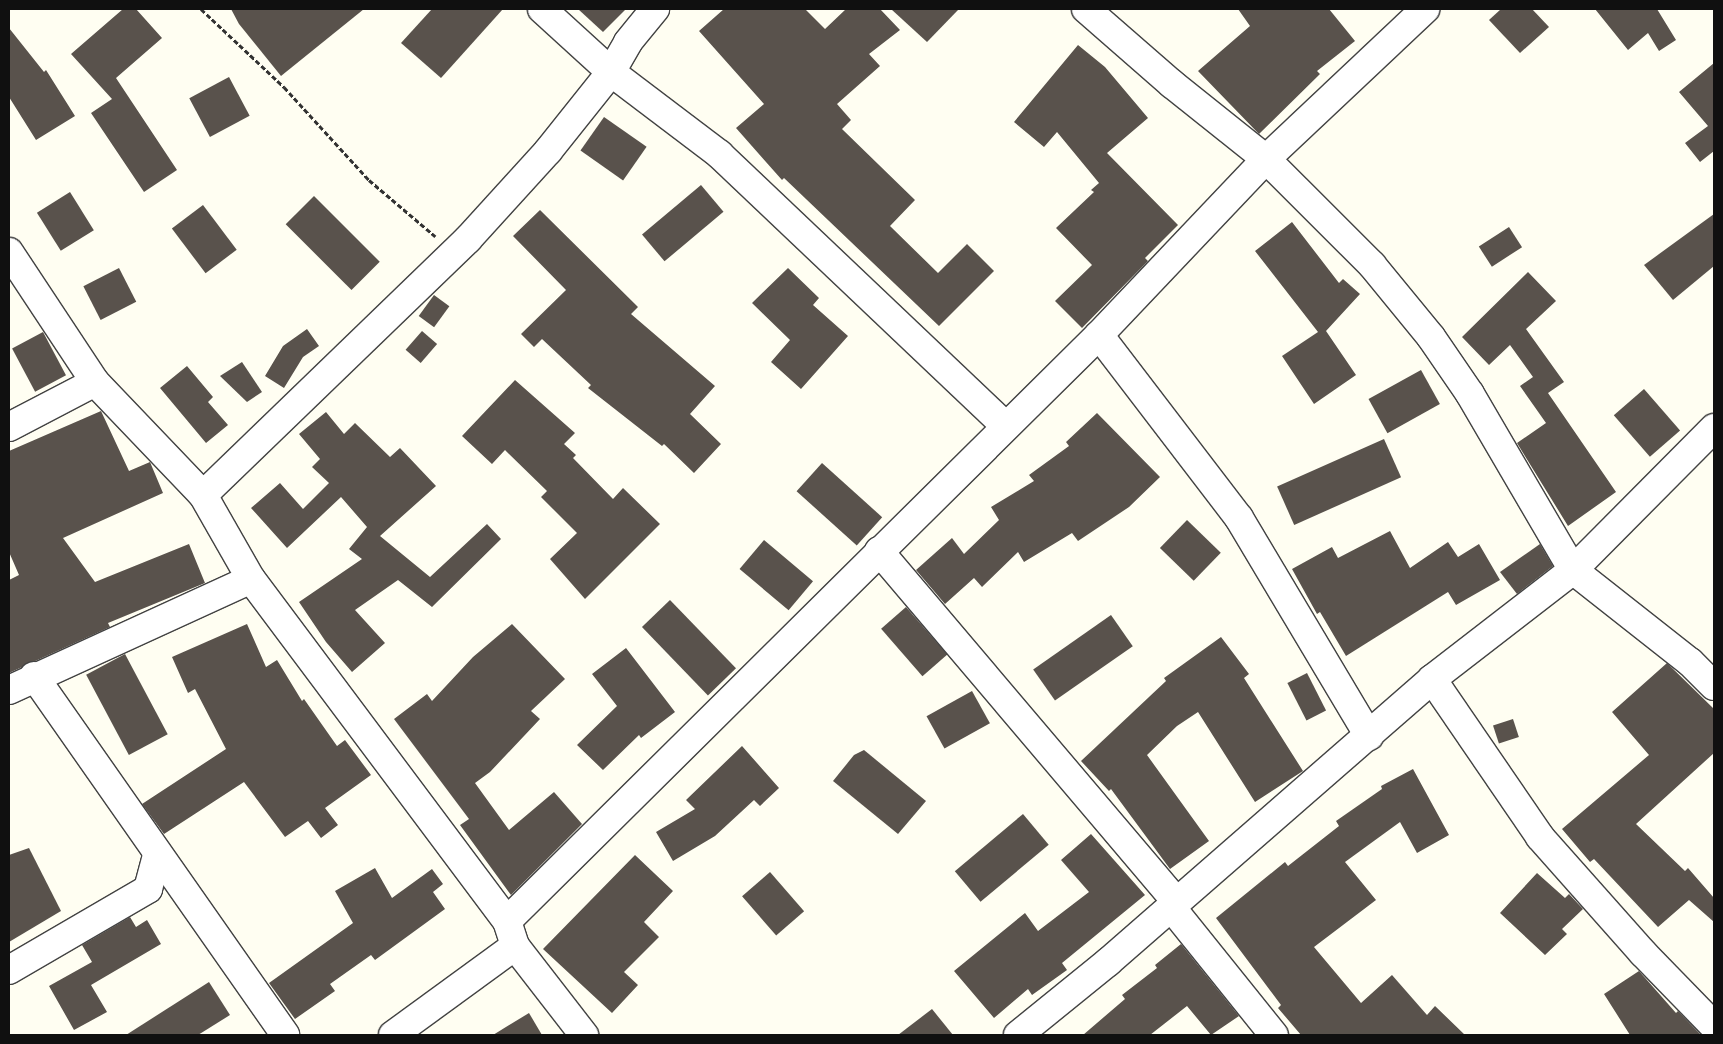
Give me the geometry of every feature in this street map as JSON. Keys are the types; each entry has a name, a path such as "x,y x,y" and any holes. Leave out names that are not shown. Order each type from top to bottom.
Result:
{"street":[{"path":"542,9 611,72 719,154 1006,426"},
{"path":"203,496 454,252 548,151 611,72 628,42 655,9"},
{"path":"1086,9 1172,84 1266,159 1372,265 1431,337 1470,394 1573,570 1690,662 1714,686"},
{"path":"393,1035 511,934 879,550 1099,335 1266,159 1425,9"},
{"path":"9,252 95,382 203,496 251,579 584,1035"},
{"path":"1099,335 1240,518 1369,736"},
{"path":"9,427 95,382"},
{"path":"1018,1035 1174,905 1432,679 1573,570 1714,428"},
{"path":"879,550 1174,905 1274,1035"},
{"path":"9,690 34,676 251,579"},
{"path":"34,676 157,856 285,1035"},
{"path":"1432,679 1540,837 1643,953 1714,1026"},
{"path":"9,970 148,889 157,856"}],"path":[{"path":"202,9 284,87 369,180 454,252"}],"building":[{"path":"123,9 136,9 162,38 116,78 177,170 144,192 91,113 112,99 71,54"},
{"path":"231,9 364,9 281,76 239,24"},
{"path":"432,9 503,9 441,78 401,43"},
{"path":"578,9 626,9 603,32"},
{"path":"724,9 805,9 825,29 846,9 880,9 900,30 869,54 880,66 837,104 851,120 842,129 915,200 890,226 938,273 967,244 994,271 939,326 784,178 782,180 736,128 764,104 699,31"},
{"path":"891,9 959,9 927,42"},
{"path":"1238,9 1329,9 1355,41 1317,71 1320,74 1259,134 1198,71 1250,26"},
{"path":"1501,9 1532,9 1549,27 1520,53 1489,20"},
{"path":"1595,9 1657,9 1676,40 1659,51 1648,33 1628,50"},
{"path":"9,28 44,72 46,70 75,116 36,140 9,97"},
{"path":"1078,45 1105,67 1148,118 1107,153 1178,225 1145,258 1148,261 1082,328 1055,301 1092,265 1056,228 1094,192 1091,190 1099,183 1057,132 1044,147 1014,122"},
{"path":"1714,63 1714,151 1700,162 1685,143 1708,126 1679,92"},
{"path":"229,77 250,116 210,137 189,98"},
{"path":"604,117 647,147 623,180 580,151"},
{"path":"701,185 723,212 665,261 642,234"},
{"path":"70,192 94,230 61,251 37,213"},
{"path":"314,196 380,262 351,290 286,224"},
{"path":"203,205 237,250 206,273 172,228"},
{"path":"540,210 638,307 631,314 715,386 690,414 721,444 694,473 664,444 662,446 588,388 591,385 542,339 534,347 521,334 566,290 513,236"},
{"path":"1714,214 1714,266 1673,300 1644,265"},
{"path":"1292,222 1339,283 1343,279 1360,294 1326,331 1356,375 1314,404 1282,356 1318,332 1255,251"},
{"path":"1509,227 1522,247 1492,267 1479,247"},
{"path":"119,268 136,302 101,320 83,286"},
{"path":"788,268 819,298 813,305 848,336 801,389 771,362 790,340 752,303"},
{"path":"1528,272 1556,301 1526,329 1564,382 1548,393 1616,492 1568,526 1517,443 1546,423 1520,386 1533,377 1510,345 1489,365 1462,337"},
{"path":"434,295 449,306 434,327 419,316"},
{"path":"307,329 319,346 303,357 284,388 265,376 283,346"},
{"path":"422,331 437,344 421,363 406,350"},
{"path":"43,332 66,375 35,392 12,348"},
{"path":"242,362 262,392 247,402 220,376"},
{"path":"187,366 213,397 208,402 228,425 206,443 160,388"},
{"path":"1421,370 1440,404 1387,433 1369,399"},
{"path":"515,380 575,433 564,444 576,455 573,458 613,499 623,488 660,524 585,599 550,559 577,533 541,497 547,491 505,450 492,464 462,436"},
{"path":"1644,389 1680,431 1650,457 1614,415"},
{"path":"101,411 129,471 150,462 163,493 63,538 95,582 189,544 205,583 108,623 110,627 9,673 9,580 19,575 9,552 9,451"},
{"path":"326,412 344,434 355,423 390,457 400,448 436,486 380,536 430,577 487,524 501,539 432,607 398,580 355,610 385,643 352,672 326,642 299,602 362,559 349,549 367,527 341,497 287,548 251,508 280,483 303,509 329,483 312,467 320,459 299,434"},
{"path":"1097,413 1160,477 1129,507 1078,541 1072,533 1024,562 1018,552 982,587 974,578 945,604 916,570 952,538 964,554 999,520 991,507 1034,481 1029,475 1069,446 1066,442"},
{"path":"1384,439 1401,477 1294,525 1277,487"},
{"path":"822,463 882,517 857,545 797,491"},
{"path":"1187,520 1221,553 1194,581 1160,548"},
{"path":"1390,531 1410,568 1448,542 1458,557 1479,544 1500,580 1456,605 1448,592 1346,656 1320,612 1317,614 1292,569 1332,547 1338,558"},
{"path":"764,540 813,581 789,610 740,569"},
{"path":"1540,544 1553,566 1517,594 1500,572"},
{"path":"670,600 736,668 708,695 642,627"},
{"path":"906,607 947,655 922,676 881,629"},
{"path":"1111,615 1133,646 1055,701 1033,669"},
{"path":"247,624 266,667 277,660 302,701 304,699 337,746 345,740 371,775 325,808 338,825 321,838 308,821 285,837 244,782 164,834 142,804 226,749 195,689 188,693 172,657"},
{"path":"512,624 565,679 531,711 540,719 490,772 475,783 509,830 554,792 582,824 511,895 460,825 469,819 394,719 427,694 432,701 473,657"},
{"path":"1221,637 1249,674 1244,678 1303,771 1255,802 1198,712 1177,726 1147,755 1209,841 1170,869 1111,789 1109,791 1081,761 1166,681 1164,678"},
{"path":"626,648 675,712 641,738 639,735 603,770 577,745 617,706 592,674"},
{"path":"125,654 168,734 129,755 86,675"},
{"path":"1667,663 1714,709 1714,753 1636,824 1685,871 1688,868 1714,898 1714,922 1689,900 1658,927 1594,859 1590,862 1562,829 1649,755 1612,712"},
{"path":"1307,673 1326,710 1306,720 1287,683"},
{"path":"972,691 990,723 944,749 927,716"},
{"path":"1513,719 1519,737 1499,744 1493,725"},
{"path":"742,746 779,788 760,806 754,800 715,836 673,861 656,832 695,809 686,800"},
{"path":"864,750 926,801 898,834 833,781 854,755"},
{"path":"1413,769 1449,835 1417,853 1400,822 1345,862 1376,900 1314,947 1361,1003 1392,975 1427,1015 1435,1006 1465,1035 1301,1035 1278,1008 1281,1005 1216,918 1285,862 1288,866 1339,826 1336,821 1382,789 1381,786"},
{"path":"1023,814 1049,845 981,902 955,871"},
{"path":"1091,834 1145,895 1062,963 1067,970 1032,995 1028,989 994,1018 954,971 1025,913 1038,931 1089,892 1061,860"},
{"path":"29,848 61,911 9,942 9,855"},
{"path":"635,855 673,891 644,922 659,937 624,972 638,985 612,1013 543,949"},
{"path":"375,868 392,898 432,869 443,884 433,892 445,909 375,960 371,955 330,984 335,991 295,1019 269,983 353,923 335,891"},
{"path":"770,872 804,911 776,936 742,896"},
{"path":"1537,873 1565,898 1569,894 1583,909 1562,929 1567,934 1545,955 1500,913"},
{"path":"130,917 136,927 147,920 161,944 91,985 107,1012 74,1030 49,986 92,962 82,945"},
{"path":"1181,944 1239,1016 1211,1035 1187,1006 1150,1035 1083,1035 1125,999 1122,995 1157,968 1155,965"},
{"path":"1639,971 1676,1013 1678,1011 1701,1035 1630,1035 1604,994"},
{"path":"209,982 230,1015 198,1035 126,1035"},
{"path":"932,1009 953,1035 898,1035"},
{"path":"529,1013 542,1035 493,1035"}]}
